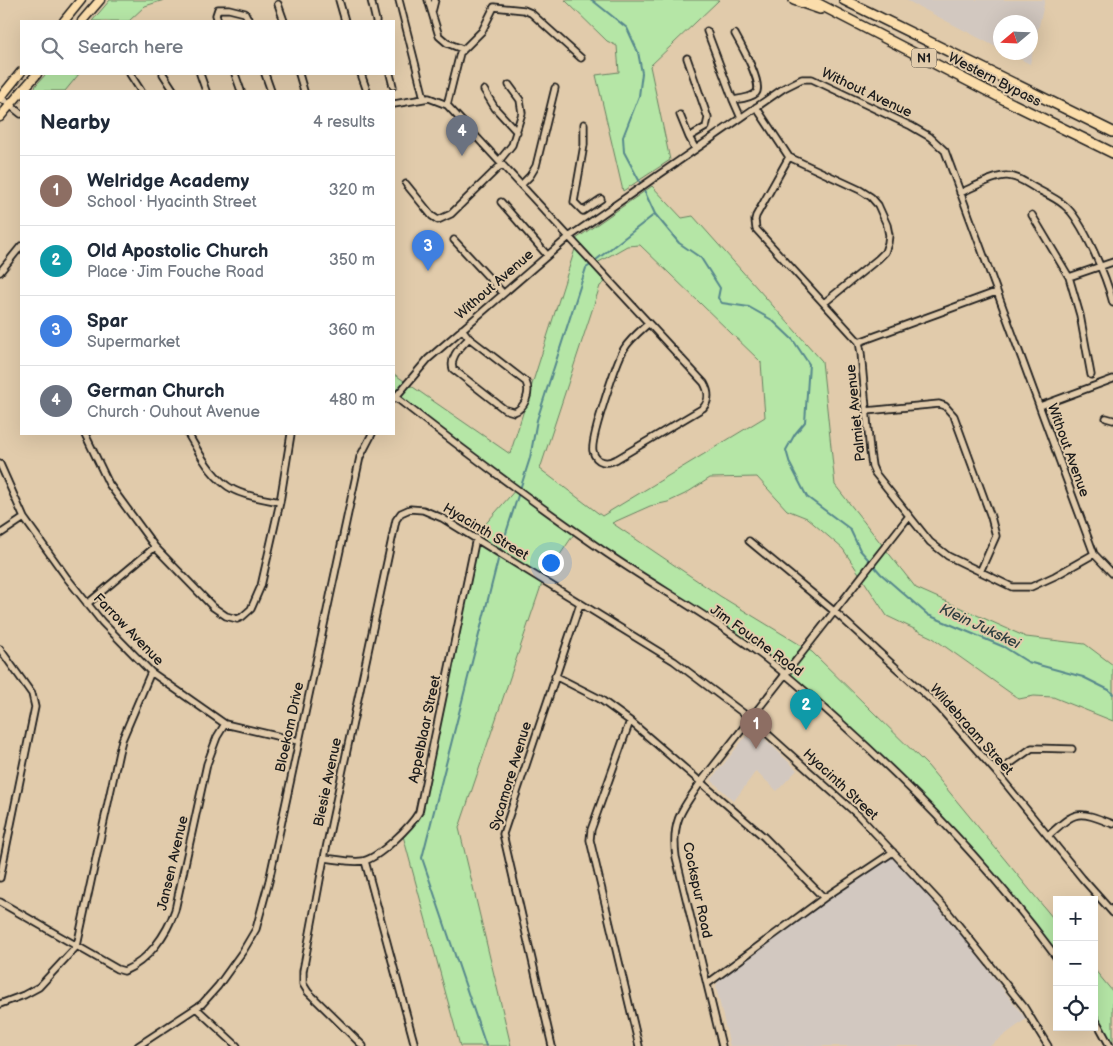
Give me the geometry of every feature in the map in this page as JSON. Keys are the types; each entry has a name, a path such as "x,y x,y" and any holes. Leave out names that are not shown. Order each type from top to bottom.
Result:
{"highway":[{"path":"794,0 842,15"},
{"name":"Western Bypass","path":"811,0 1113,154"},
{"name":"Western Bypass","path":"848,2 1113,132"}],"main road":[{"path":"65,20 81,0"},
{"path":"83,20 100,0"},
{"path":"0,98 20,73"},
{"path":"25,90 37,75"},
{"path":"0,117 20,95"}],"street":[{"path":"338,0 344,20"},
{"path":"371,0 376,20"},
{"path":"399,0 424,98"},
{"path":"428,0 436,31 442,40 462,49"},
{"path":"431,14 435,0"},
{"path":"278,4 284,20"},
{"path":"447,105 462,49 486,26 491,10 494,7 524,10 537,18 581,58"},
{"path":"218,20 217,11 220,8 224,8 244,13 248,20"},
{"path":"707,31 732,100 741,118"},
{"path":"732,100 753,95 758,87 747,54 735,34"},
{"path":"686,58 709,122 703,129 688,137"},
{"path":"131,75 140,90"},
{"path":"164,75 173,90"},
{"path":"200,75 206,90"},
{"path":"235,75 241,90"},
{"path":"265,75 271,90"},
{"path":"299,75 304,90"},
{"path":"361,75 367,90"},
{"path":"390,75 393,86"},
{"name":"Without Avenue","path":"395,396 428,359 547,255 591,220 784,88 807,78 820,82 930,137 944,151 1094,554 1113,574"},
{"path":"406,184 432,216 438,220 450,214 500,163 509,150 517,132 522,109 520,100 509,85"},
{"path":"521,185 536,166 555,88"},
{"path":"484,90 491,102 517,132"},
{"path":"0,98 20,113"},
{"path":"395,104 424,98 434,99 447,105 704,383 708,399 698,412 617,459 608,462 600,461 594,455 592,445 608,395 624,350 648,324"},
{"path":"756,108 789,157 871,197 878,205 887,225 889,234 885,252 824,302"},
{"path":"680,115 688,137 695,148"},
{"path":"584,124 584,145 574,200 576,205 591,220"},
{"path":"789,157 754,220 756,228 859,342 996,292"},
{"path":"960,193 996,178 1006,176 1022,180 1064,204 1074,214 1100,266 1113,303"},
{"path":"583,211 601,199"},
{"path":"501,202 547,255"},
{"path":"1032,215 1069,277 1080,316 1091,375"},
{"path":"454,240 503,293"},
{"path":"0,272 20,247"},
{"path":"1069,277 1113,262"},
{"path":"462,329 469,338 526,382 529,389 521,409 514,412 504,409 453,369 451,361 469,338"},
{"name":"Palmiet Avenue","path":"859,342 872,466 880,480 930,542 938,549 980,572 1012,587 1025,588 1055,576 1094,554"},
{"path":"1040,406 1113,379"},
{"name":"Jim Fouche Road","path":"395,398 604,552 732,634 785,674 883,761 914,792 1006,893 1053,953"},
{"path":"866,411 939,404 944,406 954,416 996,536 980,572"},
{"path":"1106,418 1113,420"},
{"path":"85,435 109,484 155,547 213,607 232,619 242,617 250,608 262,586 280,502 291,435"},
{"path":"189,435 206,465 228,486 244,494 280,502"},
{"name":"Bloekom Drive","path":"138,1046 208,999 256,930 267,890 358,462 364,445 371,435"},
{"name":"Farrow Avenue","path":"0,464 24,518 87,604 151,672 225,724 298,741"},
{"name":"Hyacinth Street","path":"410,509 423,510 442,518 504,555 674,661 751,719 854,810 962,927 1024,1007 1048,1046"},
{"name":"Biesie Avenue","path":"363,1046 312,997 303,984 303,971 324,858 396,520 401,513 410,509"},
{"name":"Cockspur Road","path":"722,1046 675,848 676,825 679,814 701,782 909,516"},
{"path":"0,534 24,518"},
{"name":"Appelblaar Street","path":"364,861 376,855 404,832 421,808 476,538"},
{"name":"Wildebraam Street","path":"749,541 835,612 939,707 997,773 1113,913"},
{"path":"87,604 155,547"},
{"name":"Sycamore Avenue","path":"552,1046 502,834 580,604"},
{"path":"0,649 32,694 35,706 0,878"},
{"path":"0,1004 39,987 77,946 122,740 151,672"},
{"path":"555,676 592,693 630,721 764,837 824,898"},
{"path":"630,721 591,830 590,840 639,1046"},
{"name":"Jansen Avenue","path":"0,902 117,969 124,971 132,967 144,957 166,931 175,910 207,764 217,737 225,724"},
{"path":"997,773 1032,748 1072,749"},
{"path":"1048,836 1076,814 1093,817 1113,824"},
{"path":"707,984 824,898 893,852"},
{"path":"324,858 364,861 415,1046"},
{"path":"196,1008 237,1046"},
{"path":"1098,1024 1110,1046"}],"shaded area":[{"path":"906,0 1045,0 1038,30 1038,15 993,15 993,45"},
{"path":"1022,60 1031,60 1030,64"},
{"path":"753,727 797,770 777,791 756,771 734,801 711,780"},
{"path":"885,853 892,856 956,928 1026,1019 990,1046 730,1046 716,987 719,977"}],"green space":[{"path":"110,0 164,0 145,6 130,20 93,20"},
{"path":"565,0 719,0 650,66 670,160 623,191 596,75 619,72 617,46 607,41"},
{"path":"45,75 78,75 66,90 34,90 36,85"},
{"path":"652,186 682,218 693,216 822,361 835,485 916,588 1026,637 1085,644 1113,665 1113,721 1053,697 1034,696 1019,699 933,638 887,616 843,549 807,518 787,510 757,477 710,478 668,502 650,506 612,523 720,596 812,652 928,766 1053,918 1053,951 1023,913 882,759 759,653 576,531 543,580 459,828 511,1046 460,1046 402,832 417,811 474,537 517,488 395,397 395,375 510,454 575,249 605,282 600,286 540,469 602,516 765,417 761,362 640,245 627,246 597,263 576,239"},
{"path":"1098,974 1113,992 1113,1046 1110,1046 1098,1024"}],"waterway":[{"name":"Klein Jukskei","path":"592,0 627,28 638,52 642,73 639,96 623,137 624,152 641,184"},
{"name":"Klein Jukskei","path":"643,188 655,214 679,243 701,258 720,288 718,298 722,303 749,307 772,320 793,340 809,364 805,422 795,434 786,450 790,464 807,497 850,529 860,550 881,574 928,615 1004,647 1028,662 1083,677 1109,690 1113,694"},
{"path":"596,260 655,214"},
{"path":"500,552 530,458 537,420 586,268 589,266"},
{"path":"486,1046 422,858 499,556"}],"place":[{"name":"German Church","path":"462,156"},
{"name":"Spar","path":"428,271"},
{"name":"Old Apostolic Church","path":"806,730"},
{"name":"Welridge Academy","path":"756,749"}]}
